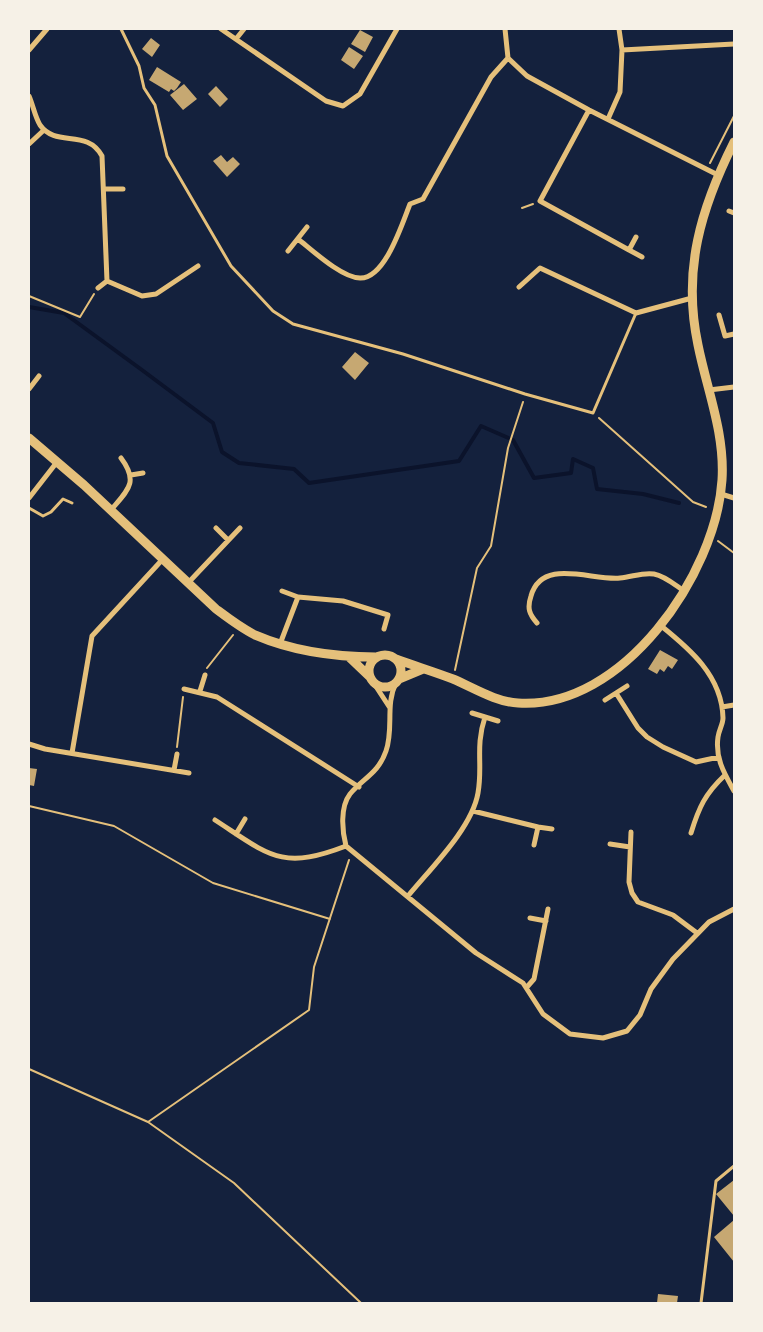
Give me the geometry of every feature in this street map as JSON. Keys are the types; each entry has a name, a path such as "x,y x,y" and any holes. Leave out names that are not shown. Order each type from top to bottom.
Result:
{"street":[{"path":"29,50 47,29"},
{"path":"221,29 326,101 343,106 360,94 397,29"},
{"path":"236,39 244,29"},
{"path":"505,29 508,58 528,76 588,110 718,175"},
{"path":"608,119 620,92 622,50 619,29"},
{"path":"622,50 734,44"},
{"path":"298,239 343,272 360,278 375,273 386,260 410,204 423,199 490,77 508,58"},
{"path":"29,96 37,119 44,130 57,136 84,140 94,145 102,156 107,280"},
{"path":"588,110 540,201 642,257"},
{"path":"29,144 44,130"},
{"path":"29,438 111,510 216,609 240,627 280,644 349,657 376,657 387,654 504,701 532,703 553,700 576,692 614,670 635,653 660,625 684,591 711,535 718,511 723,458 721,437 698,343 692,298 698,231 707,201 734,142"},
{"path":"104,189 123,189"},
{"path":"288,251 307,227"},
{"path":"629,250 636,237"},
{"path":"107,280 142,296 156,294 198,266"},
{"path":"519,287 540,268 636,313 692,298"},
{"path":"98,288 107,280"},
{"path":"720,315 724,336 734,334"},
{"path":"29,388 40,376"},
{"path":"710,390 734,387"},
{"path":"111,510 127,491 131,475 121,458"},
{"path":"29,498 57,462"},
{"path":"131,475 143,473"},
{"path":"721,494 734,498"},
{"path":"216,528 228,540"},
{"path":"188,583 240,528"},
{"path":"72,753 92,636 162,560"},
{"path":"537,623 529,614 528,605 533,589 542,579 552,574 564,573 620,578 646,573 655,574 684,591"},
{"path":"282,591 298,597 343,601 388,615 384,629"},
{"path":"280,644 298,597"},
{"path":"660,625 684,644 705,667 714,683 722,708 723,720 717,746 719,757 725,775 734,791"},
{"path":"349,657 382,687 423,669"},
{"path":"376,657 370,664 372,679 390,709"},
{"path":"396,659 401,668 390,699 390,736 386,752 378,767 351,793 346,802 343,830 346,846 351,853 385,876 476,953 527,987 543,1014 570,1034 602,1038 619,1034 634,1025 661,974 709,922 734,909"},
{"path":"200,691 204,675"},
{"path":"605,700 627,686"},
{"path":"184,689 200,691 217,697 359,787"},
{"path":"616,693 638,728 647,737 663,747 696,762 719,757"},
{"path":"722,708 734,705"},
{"path":"472,713 498,721"},
{"path":"408,896 473,811 480,779 480,734 485,717"},
{"path":"29,744 189,773"},
{"path":"174,770 177,754"},
{"path":"691,833 699,807 708,790 725,775"},
{"path":"473,811 552,829"},
{"path":"236,834 245,819"},
{"path":"215,820 275,856 287,859 306,859 346,846"},
{"path":"534,845 538,827"},
{"path":"632,832 629,882 638,902 673,915 697,933"},
{"path":"610,844 630,847"},
{"path":"527,987 534,979 548,909"},
{"path":"530,918 546,920"}],"lane":[{"path":"121,29 139,66 144,88 156,105 167,156 231,266 273,311 293,324 403,354 525,394 593,413 636,313"},
{"path":"29,508 43,516 51,512 63,499 72,503"},
{"path":"701,1303 716,1181 734,1166"}],"path":[{"path":"707,170 734,116"},
{"path":"522,208 540,201"},
{"path":"29,296 80,316 98,288"},
{"path":"453,679 477,568 491,546 509,445 525,394"},
{"path":"593,413 693,502 718,511"},
{"path":"711,535 734,553"},
{"path":"204,675 240,627"},
{"path":"177,754 184,689"},
{"path":"29,806 114,826 213,883 330,919"},
{"path":"148,1122 310,1010 314,967 351,853"},
{"path":"29,1070 148,1122 234,1183 361,1303"}],"building":[{"path":"360,30 373,37 365,52 351,44"},
{"path":"151,38 160,45 152,57 142,49"},
{"path":"349,47 363,56 354,69 341,60"},
{"path":"157,67 181,82 174,91 171,89 169,92 149,80"},
{"path":"184,84 197,99 183,110 170,95"},
{"path":"216,86 228,99 220,107 208,94"},
{"path":"221,155 227,162 233,157 240,164 227,177 213,161"},
{"path":"355,352 369,363 355,380 342,367"},
{"path":"660,650 678,660 672,669 668,666 664,672 660,669 657,674 648,669"},
{"path":"29,768 37,769 34,786 29,785"},
{"path":"734,1180 734,1216 716,1194"},
{"path":"734,1220 734,1262 714,1237"},
{"path":"658,1294 678,1296 677,1303 657,1303"}],"waterway":[{"path":"29,307 64,313 142,370 213,423 222,452 239,463 294,469 309,483 459,461 481,426 513,440 534,478 571,473 573,459 593,468 597,489 643,494 679,503"}]}
